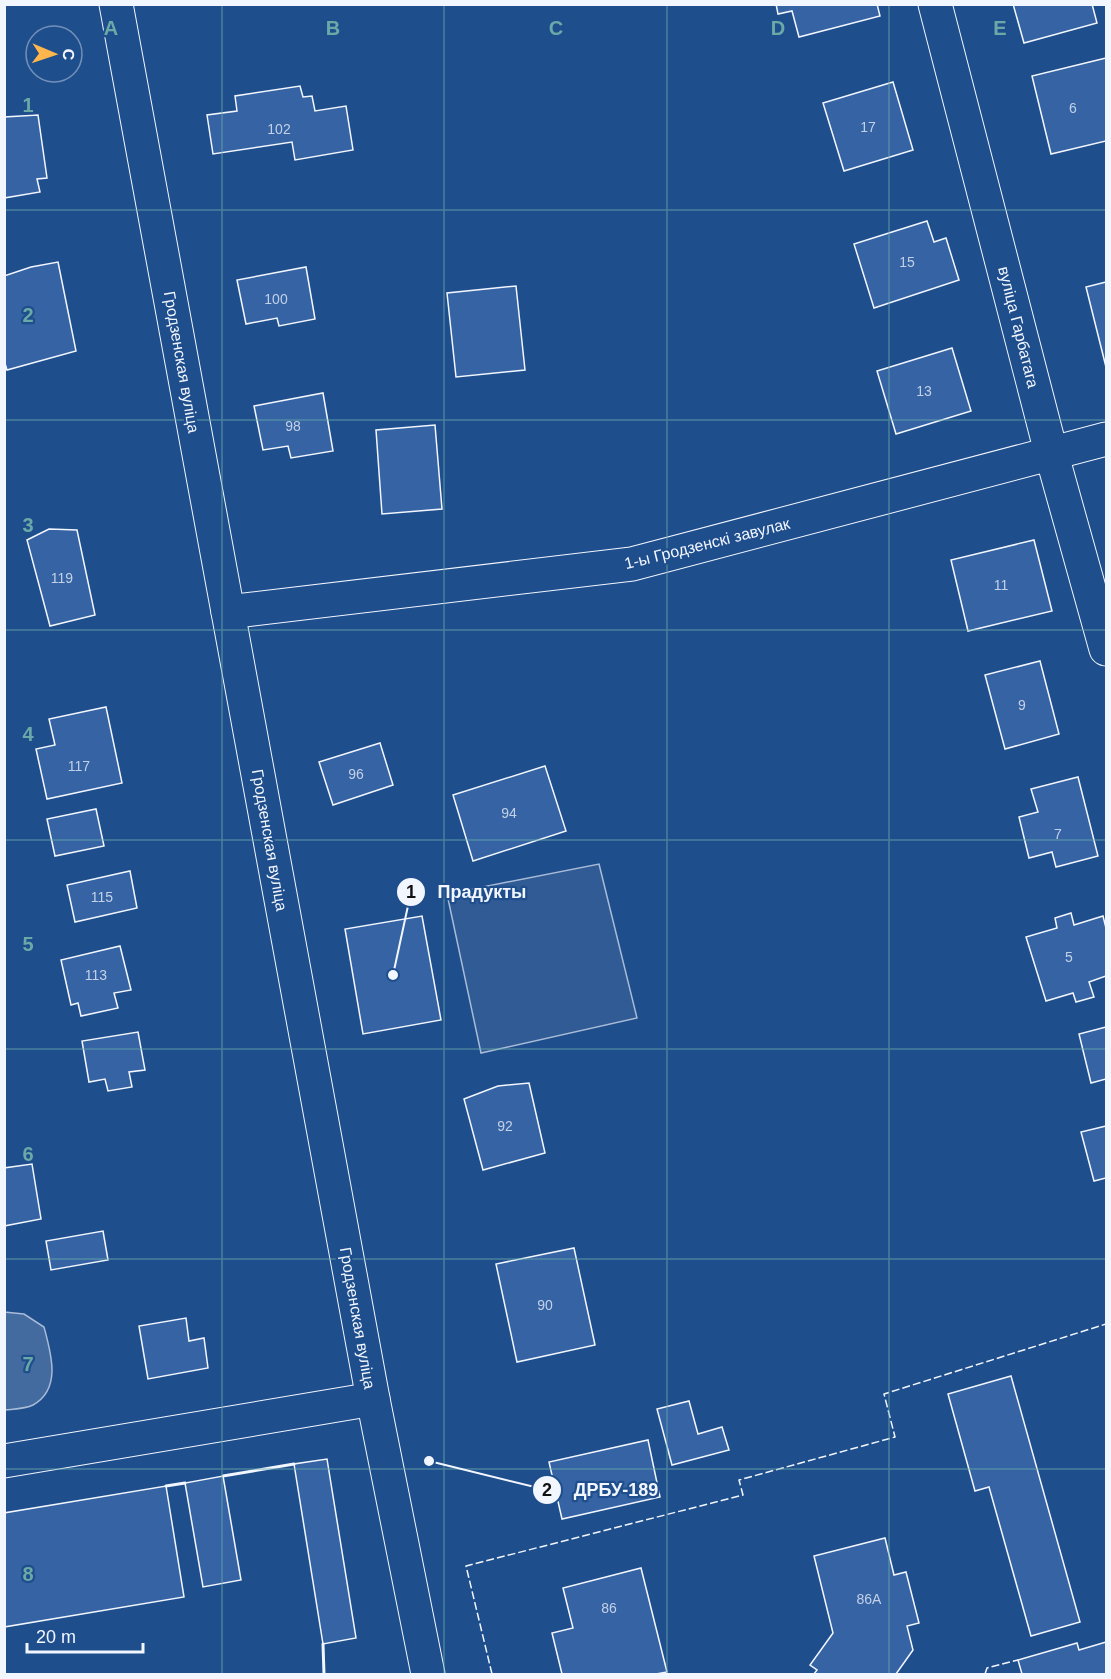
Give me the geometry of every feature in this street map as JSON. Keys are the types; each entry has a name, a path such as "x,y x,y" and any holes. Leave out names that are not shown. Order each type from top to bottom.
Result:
{"street":[{"name":"Гродзенская вуліца","path":"116,4 373,1399 428,1674"},
{"name":"вуліца Гарбатага","path":"935,4 1051,452 1107,649"},
{"name":"1-ы Гродзенскі завулак","path":"228,612 632,564 1107,439"},
{"path":"4,1461 373,1399"}],"shaded area":[{"path":"599,864 637,1018 481,1053 447,894"},
{"path":"4,1312 24,1314 44,1327 52,1370 48,1390 42,1398 30,1406 5,1410"}],"building":[{"path":"776,4 877,4 880,16 799,37 792,11 778,14"},
{"path":"1013,4 1092,4 1097,23 1024,43"},
{"path":"1106,58 1106,141 1051,154 1032,76"},
{"path":"893,82 913,150 844,171 823,103"},
{"path":"300,86 303,97 312,96 315,111 346,106 353,150 295,160 292,142 213,154 207,115 237,111 235,96"},
{"path":"38,115 47,178 37,179 40,192 4,198 4,117"},
{"path":"927,221 934,242 946,238 959,280 874,308 854,244"},
{"path":"58,262 76,351 7,370 4,360 4,276 31,267"},
{"path":"306,267 315,319 279,326 277,318 246,324 237,280"},
{"path":"1106,282 1106,367 1086,287"},
{"path":"516,286 525,370 456,377 447,293"},
{"path":"952,348 971,411 896,434 877,371"},
{"path":"323,393 333,451 291,458 288,446 263,450 254,406"},
{"path":"435,425 442,509 382,514 376,430"},
{"path":"49,529 77,530 95,615 50,626 27,540"},
{"path":"1034,540 1052,611 968,631 951,560"},
{"path":"1040,661 1059,734 1005,749 985,675"},
{"path":"106,707 122,783 47,799 36,749 55,745 49,719"},
{"path":"380,743 393,785 333,805 319,762"},
{"path":"545,766 566,831 473,861 453,795"},
{"path":"1078,777 1098,856 1056,867 1052,852 1029,858 1019,817 1038,812 1031,789"},
{"path":"96,809 104,846 55,856 47,819"},
{"path":"130,871 137,908 75,922 67,885"},
{"path":"1071,913 1074,925 1103,916 1106,928 1106,976 1089,982 1094,997 1076,1002 1073,993 1046,1001 1026,937 1057,928 1055,918"},
{"path":"422,916 441,1020 363,1034 345,929"},
{"path":"120,946 131,990 114,993 118,1008 81,1016 78,1003 71,1005 61,960"},
{"path":"1106,1027 1106,1079 1091,1083 1079,1034"},
{"path":"138,1032 145,1070 129,1072 132,1087 108,1091 105,1079 89,1082 82,1041"},
{"path":"529,1083 545,1153 483,1170 464,1099 498,1086"},
{"path":"1106,1126 1106,1178 1094,1181 1081,1132"},
{"path":"32,1164 41,1219 4,1226 4,1168"},
{"path":"103,1231 108,1260 51,1270 46,1241"},
{"path":"574,1248 595,1345 517,1362 496,1264"},
{"path":"186,1318 189,1341 204,1338 208,1368 148,1379 139,1326"},
{"path":"1011,1376 1080,1622 1031,1636 989,1487 975,1491 948,1394"},
{"path":"689,1401 698,1434 722,1427 729,1450 672,1465 657,1409"},
{"path":"648,1440 660,1497 562,1519 549,1462"},
{"path":"327,1459 356,1638 323,1644 294,1464"},
{"path":"223,1476 241,1580 203,1587 185,1483"},
{"path":"166,1486 184,1597 4,1627 4,1513"},
{"path":"885,1538 894,1575 906,1572 919,1623 907,1626 913,1650 896,1674 814,1674 817,1670 810,1665 833,1633 814,1556"},
{"path":"641,1568 667,1672 562,1674 552,1633 573,1628 563,1588"},
{"path":"1106,1642 1106,1674 1022,1674 1018,1660 1077,1643 1079,1650"}],"fence":[{"path":"492,1674 466,1566 743,1495 739,1480 895,1437 884,1394 1106,1324"},
{"path":"985,1674 987,1668 1018,1660"}],"wall":[{"path":"223,1476 294,1464"},
{"path":"166,1486 185,1483"},
{"path":"323,1644 324,1674"}],"place":[{"name":"Прадукты","path":"393,975"},
{"name":"ДРБУ-189","path":"429,1461"}]}
